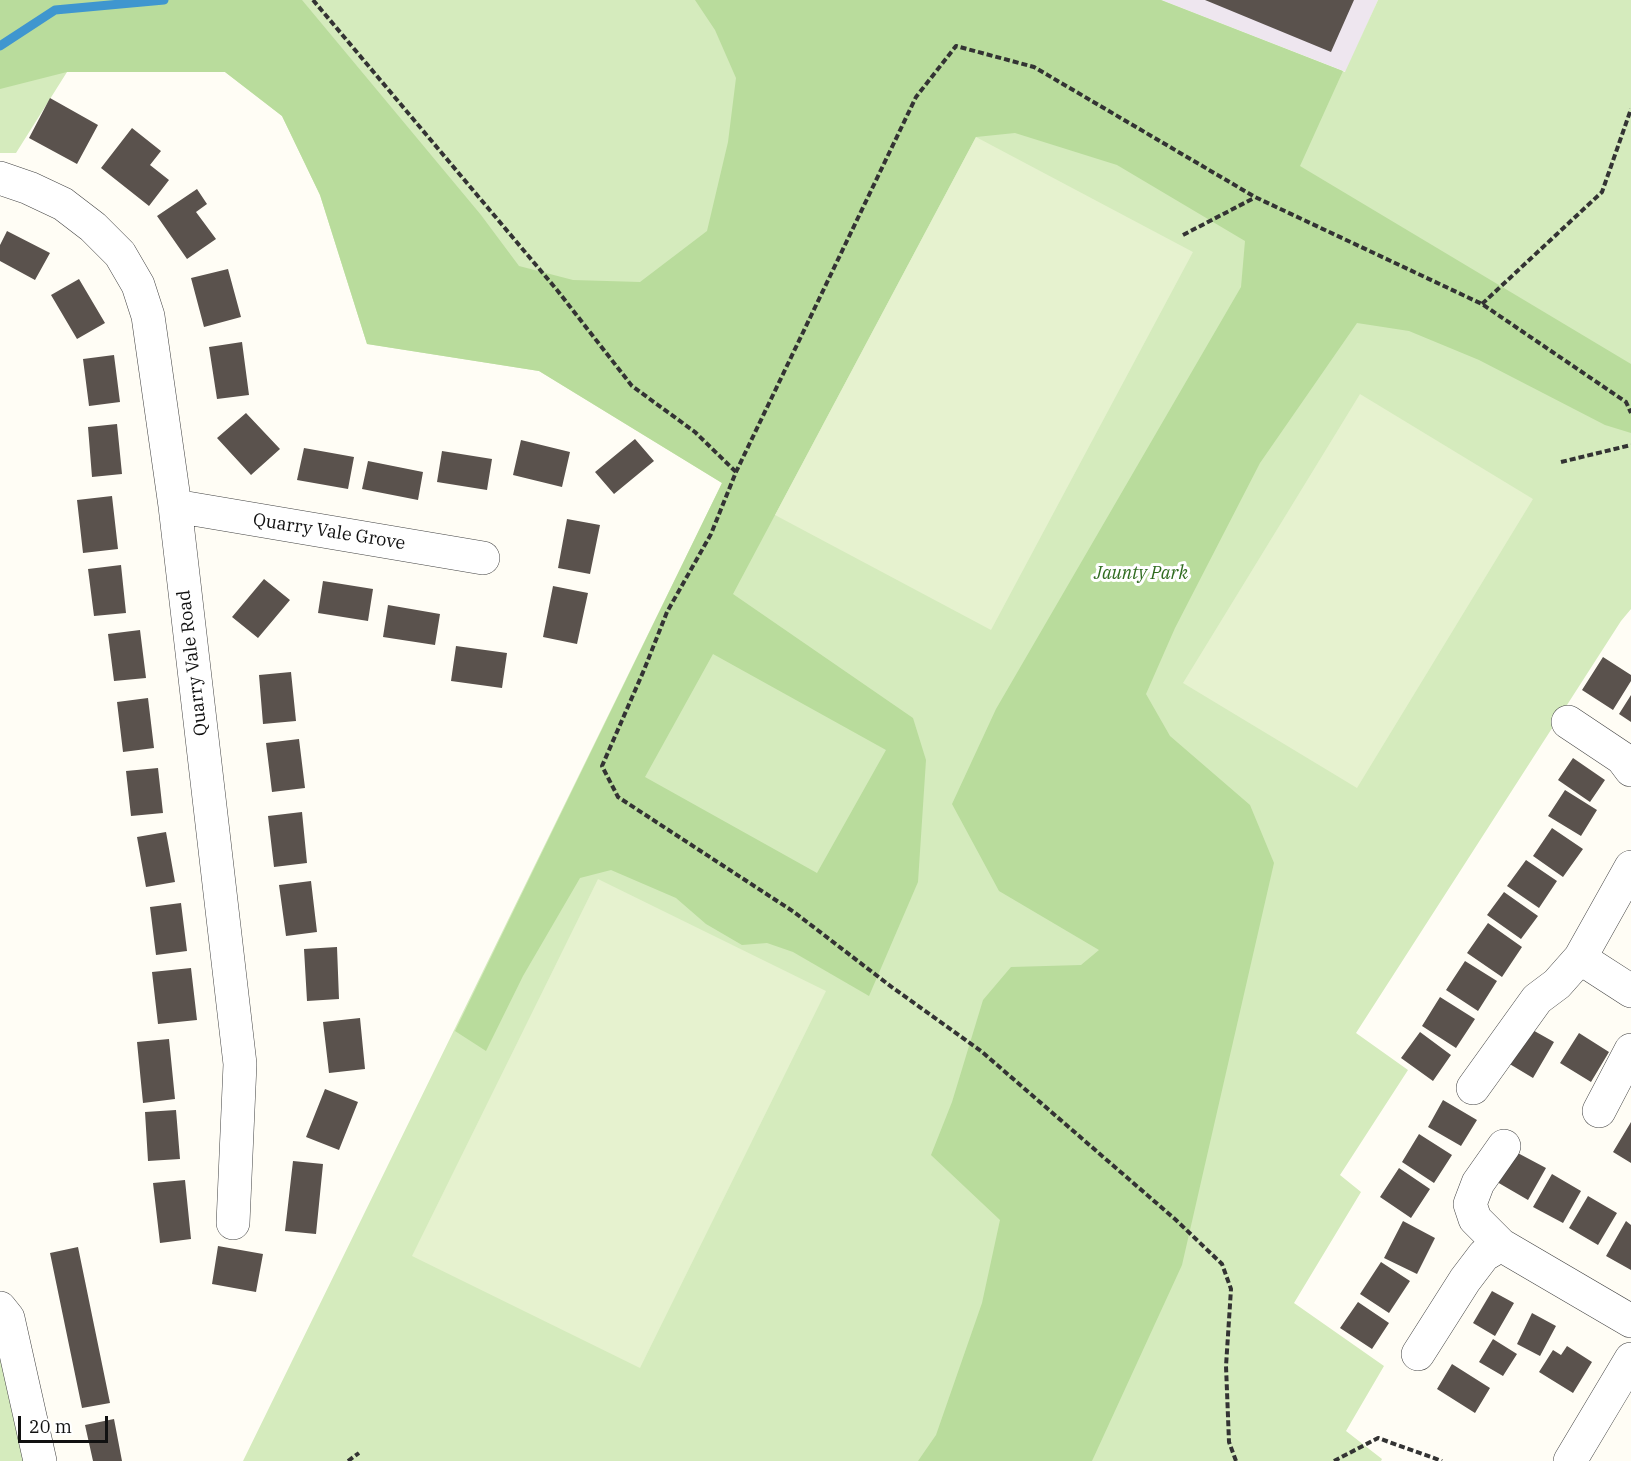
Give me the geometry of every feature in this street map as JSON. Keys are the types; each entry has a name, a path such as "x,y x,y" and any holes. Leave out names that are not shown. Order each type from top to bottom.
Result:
{"street":[{"name":"Quarry Vale Road","path":"0,178 29,188 63,204 93,227 120,254 138,285 148,316 175,506 240,1064 233,1223"},
{"name":"Quarry Vale Grove","path":"175,506 483,558"},
{"path":"1568,722 1622,758 1631,770"},
{"path":"1473,1088 1537,999 1557,984 1580,958 1631,867"},
{"path":"1580,958 1631,991"},
{"path":"1599,1111 1631,1050"},
{"path":"1504,1146 1478,1184 1470,1204 1475,1219 1501,1245 1631,1321"},
{"path":"1419,1354 1465,1280 1484,1255 1501,1245"},
{"path":"0,1308 8,1318 40,1461"},
{"path":"1570,1461 1631,1359"}],"path":[{"path":"313,0 557,290 632,386 695,432 736,472"},
{"path":"1236,1461 1229,1442 1226,1366 1231,1289 1222,1264 981,1051 893,988 794,912 618,797 602,766 667,612 711,534 736,472 916,97 956,46 1034,67 1255,197 1482,304 1626,402 1631,413"},
{"path":"1482,304 1602,192 1631,109"},
{"path":"1183,235 1255,197"},
{"path":"1561,462 1631,445"},
{"path":"1334,1461 1378,1438 1442,1461"},
{"path":"348,1461 359,1453"}],"shaded area":[{"path":"1161,0 1378,0 1346,72"}],"green space":[{"name":"Jaunty Park","path":"0,0 1161,0 1345,72 1378,0 1631,0 1631,609 1621,621 1356,1033 1408,1070 1340,1175 1361,1192 1294,1303 1384,1366 1346,1431 1382,1459 1381,1461 243,1461 722,483 539,371 367,344 320,195 282,116 225,72 67,72 16,153 0,153"},
{"path":"0,0 302,0 481,215 519,266 573,280 640,282 707,231 728,142 736,78 715,30 695,0 1161,0 1343,71 1300,166 1631,364 1631,433 1605,425 1479,360 1409,331 1357,323 1260,463 1175,628 1146,694 1170,736 1250,805 1274,863 1182,1265 1092,1461 918,1461 936,1435 982,1303 1000,1220 931,1155 952,1102 983,1000 1011,967 1081,965 1099,950 999,891 952,804 996,709 1241,287 1245,241 1117,165 1015,133 976,137 733,594 913,718 926,760 918,882 869,996 793,952 767,943 742,945 706,924 676,898 611,870 580,878 523,976 486,1051 455,1031 722,483 539,371 367,344 320,195 282,116 225,72 67,72 0,89","holes":["713,654 886,750 817,873 645,777"]},
{"path":"976,137 1193,252 991,630 775,515"},
{"path":"1360,394 1533,499 1357,788 1183,683"},
{"path":"598,879 826,991 640,1368 412,1256"},
{"path":"0,1340 29,1461 0,1461"}],"building":[{"path":"1205,0 1354,0 1331,52"},
{"path":"50,98 98,125 77,164 29,138"},
{"path":"132,128 161,151 150,165 169,180 149,206 101,168"},
{"path":"197,189 207,204 196,212 216,239 187,259 157,216"},
{"path":"7,231 50,253 35,280 0,261 0,245"},
{"path":"228,269 241,317 204,327 191,278"},
{"path":"79,279 105,323 77,339 51,295"},
{"path":"242,342 249,395 217,399 209,347"},
{"path":"114,355 120,402 89,406 83,359"},
{"path":"246,413 280,449 251,475 217,438"},
{"path":"117,424 122,474 92,477 88,427"},
{"path":"635,439 654,461 614,494 595,472"},
{"path":"521,440 570,452 562,487 513,475"},
{"path":"304,448 354,457 348,489 297,480"},
{"path":"442,451 492,459 487,490 437,482"},
{"path":"368,461 423,472 418,500 362,489"},
{"path":"112,496 118,549 83,553 77,500"},
{"path":"567,519 600,525 590,574 558,568"},
{"path":"121,565 126,613 94,616 88,569"},
{"path":"264,579 290,600 258,638 232,617"},
{"path":"323,581 373,589 368,621 318,613"},
{"path":"553,586 588,593 577,644 543,637"},
{"path":"388,605 440,614 435,645 383,637"},
{"path":"140,630 146,678 114,681 108,634"},
{"path":"456,646 507,653 502,688 451,681"},
{"path":"1603,657 1631,675 1631,681 1613,710 1582,690"},
{"path":"291,672 296,721 263,724 259,675"},
{"path":"1631,695 1631,722 1619,714"},
{"path":"148,698 154,748 123,752 117,702"},
{"path":"299,739 305,788 272,792 266,743"},
{"path":"1573,758 1605,780 1590,802 1558,780"},
{"path":"158,768 163,813 131,816 126,771"},
{"path":"1565,790 1597,810 1581,836 1548,816"},
{"path":"302,812 307,863 274,867 268,816"},
{"path":"1552,828 1583,849 1563,877 1533,856"},
{"path":"166,832 175,882 146,887 137,837"},
{"path":"1526,860 1557,881 1539,908 1507,886"},
{"path":"311,881 317,932 286,936 279,885"},
{"path":"1504,892 1538,916 1521,939 1487,915"},
{"path":"181,903 187,951 156,955 150,907"},
{"path":"1488,923 1522,947 1502,977 1467,953"},
{"path":"337,947 339,999 307,1001 304,949"},
{"path":"1465,961 1497,981 1478,1011 1446,990"},
{"path":"191,968 197,1020 158,1024 152,972"},
{"path":"1440,997 1475,1019 1456,1048 1422,1026"},
{"path":"360,1018 365,1069 329,1073 323,1022"},
{"path":"1529,1028 1554,1042 1533,1078 1508,1063"},
{"path":"1420,1032 1451,1055 1433,1081 1401,1058"},
{"path":"1579,1033 1609,1052 1591,1082 1560,1063"},
{"path":"169,1039 175,1099 143,1103 137,1042"},
{"path":"325,1089 358,1102 339,1150 306,1137"},
{"path":"1443,1100 1477,1120 1461,1146 1428,1127"},
{"path":"176,1110 180,1159 148,1161 145,1112"},
{"path":"1631,1122 1631,1163 1613,1152"},
{"path":"1419,1134 1452,1155 1434,1183 1402,1162"},
{"path":"1514,1151 1546,1168 1528,1200 1497,1182"},
{"path":"293,1161 323,1164 316,1234 285,1231"},
{"path":"1399,1168 1430,1189 1411,1218 1380,1197"},
{"path":"1552,1174 1581,1191 1563,1223 1533,1207"},
{"path":"185,1180 191,1239 160,1243 153,1183"},
{"path":"1588,1196 1617,1213 1598,1245 1569,1228"},
{"path":"1403,1221 1435,1238 1417,1274 1384,1258"},
{"path":"1626,1221 1631,1225 1631,1270 1606,1256"},
{"path":"218,1246 263,1254 256,1292 212,1284"},
{"path":"78,1247 110,1403 82,1408 50,1253"},
{"path":"1381,1262 1410,1281 1389,1313 1360,1294"},
{"path":"1492,1291 1514,1303 1495,1336 1473,1323"},
{"path":"1358,1302 1389,1323 1372,1349 1340,1328"},
{"path":"1532,1313 1556,1326 1540,1356 1517,1344"},
{"path":"1493,1339 1517,1354 1503,1376 1479,1362"},
{"path":"1567,1346 1592,1362 1573,1393 1539,1372 1553,1350 1561,1355"},
{"path":"1452,1364 1490,1388 1475,1413 1437,1389"},
{"path":"114,1419 122,1461 93,1461 85,1425"}],"waterway":[{"path":"0,46 55,10 164,0"}]}
